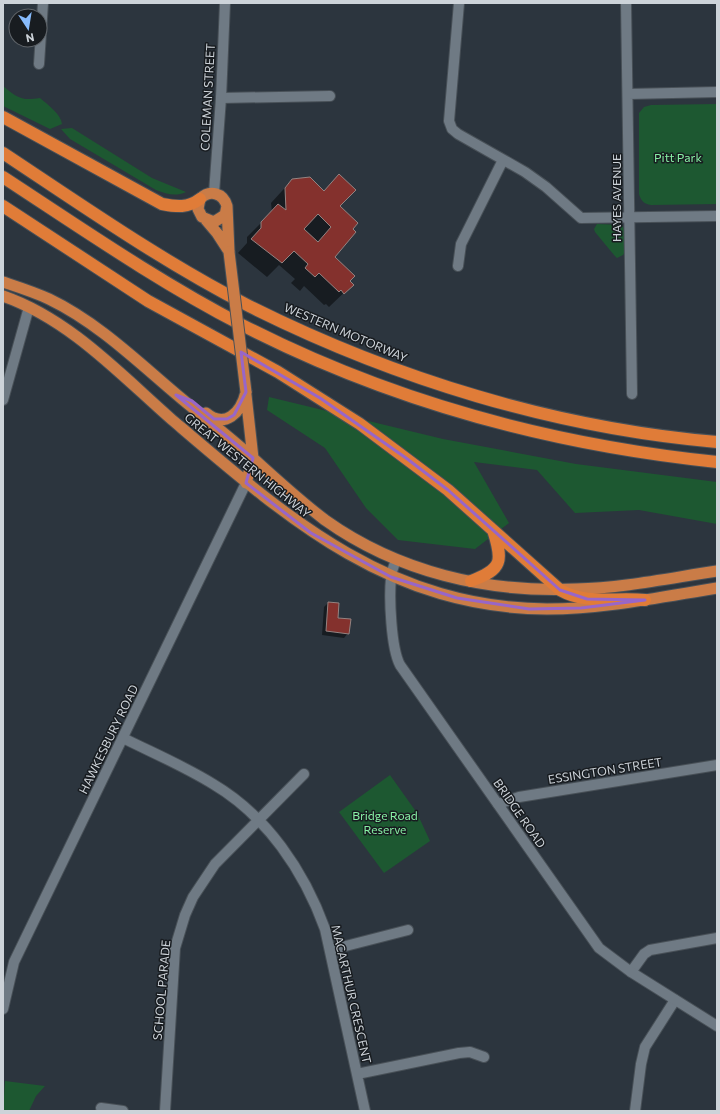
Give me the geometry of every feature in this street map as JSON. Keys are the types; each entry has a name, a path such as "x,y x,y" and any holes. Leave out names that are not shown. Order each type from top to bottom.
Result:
{"highway":[{"path":"3,117 162,204 184,206 193,205 204,196 214,193 222,197 227,206 229,252 253,458 246,483"},
{"name":"WESTERN MOTORWAY","path":"3,153 128,235 213,286 263,312 359,355 456,389 550,415 630,431 717,442"},
{"path":"3,177 119,253 185,294 272,339 376,384 442,406 525,430 620,449 717,462"},
{"path":"200,199 198,204 199,213 217,233 229,252"},
{"path":"3,206 148,301 278,372 360,424 448,490 560,590 574,597 587,599 645,600"},
{"path":"206,220 214,222 221,219 227,206"},
{"name":"GREAT WESTERN HIGHWAY","path":"3,282 48,299 82,318 111,340 253,458 279,483 327,521 396,560 434,573 471,581 524,589 560,590 606,587 717,571"},
{"name":"GREAT WESTERN HIGHWAY","path":"3,296 29,307 61,326 91,348 246,483 312,533 350,556 391,577 457,598 528,609 596,607 717,588"},
{"path":"176,394 192,401 214,419 223,420 230,418 237,411 246,392"},
{"path":"471,581 486,575 495,568 499,560 500,551 493,529"}],"street":[{"path":"39,64 43,3"},
{"name":"COLEMAN STREET","path":"214,193 221,98 225,3"},
{"path":"459,3 449,121 452,129 458,134 504,160 546,187 581,218 717,216"},
{"name":"HAYES AVENUE","path":"626,3 632,394"},
{"path":"628,94 717,92"},
{"path":"221,98 330,96"},
{"path":"458,266 462,244 504,160"},
{"path":"3,400 29,307"},
{"name":"HAWKESBURY ROAD","path":"3,1009 6,980 14,962 246,483"},
{"name":"BRIDGE ROAD","path":"396,560 391,577 394,646 397,660 599,948 631,972 717,1026"},
{"name":"MACARTHUR CRESCENT","path":"123,738 214,784 238,802 257,820 290,858 304,879 316,904 330,950 365,1111"},
{"name":"ESSINGTON STREET","path":"498,804 519,797 717,765"},
{"name":"SCHOOL PARADE","path":"165,1111 177,939 189,906 209,872 257,820 304,774"},
{"path":"330,950 408,930"},
{"path":"631,972 644,954 650,950 717,938"},
{"path":"635,1111 639,1071 645,1047 675,1000"},
{"path":"357,1074 459,1053 470,1052 484,1057"},
{"path":"101,1108 123,1111"}],"highlighted area":[{"path":"241,352 320,398 406,458 448,490 560,590 587,599 645,600 581,608 529,609 457,598 391,577 311,533 246,483 253,458 176,395 192,401 214,419 227,419 234,415 246,392"}],"green space":[{"path":"3,86 20,98 40,98 57,113 62,124 50,129 3,106"},
{"name":"Pitt Park","path":"717,104 717,204 646,204 639,194 639,113 644,107 651,105"},
{"path":"72,128 152,178 186,192 175,195 156,190 70,139 61,129"},
{"path":"597,224 622,225 624,229 625,252 623,255 617,258 614,255 595,232 594,229"},
{"path":"269,397 443,439 576,464 717,482 717,524 639,510 575,513 537,470 474,462 509,523 475,549 398,540 366,508 325,448 267,410"},
{"name":"Bridge Road Reserve","path":"390,775 417,813 430,841 384,873 339,812"},
{"path":"5,1081 45,1086 36,1096 29,1111 3,1111"}],"building":[{"path":"339,174 356,190 340,206 358,223 353,229 356,232 335,257 355,276 350,281 354,285 344,294 341,290 339,292 319,273 315,277 305,268 308,264 294,251 282,263 251,239 261,228 261,222 278,204 286,210 285,188 292,179 310,177 324,191","holes":["318,214 331,227 318,242 304,229"]},
{"path":"328,602 339,603 338,618 351,619 349,634 326,631"}]}
